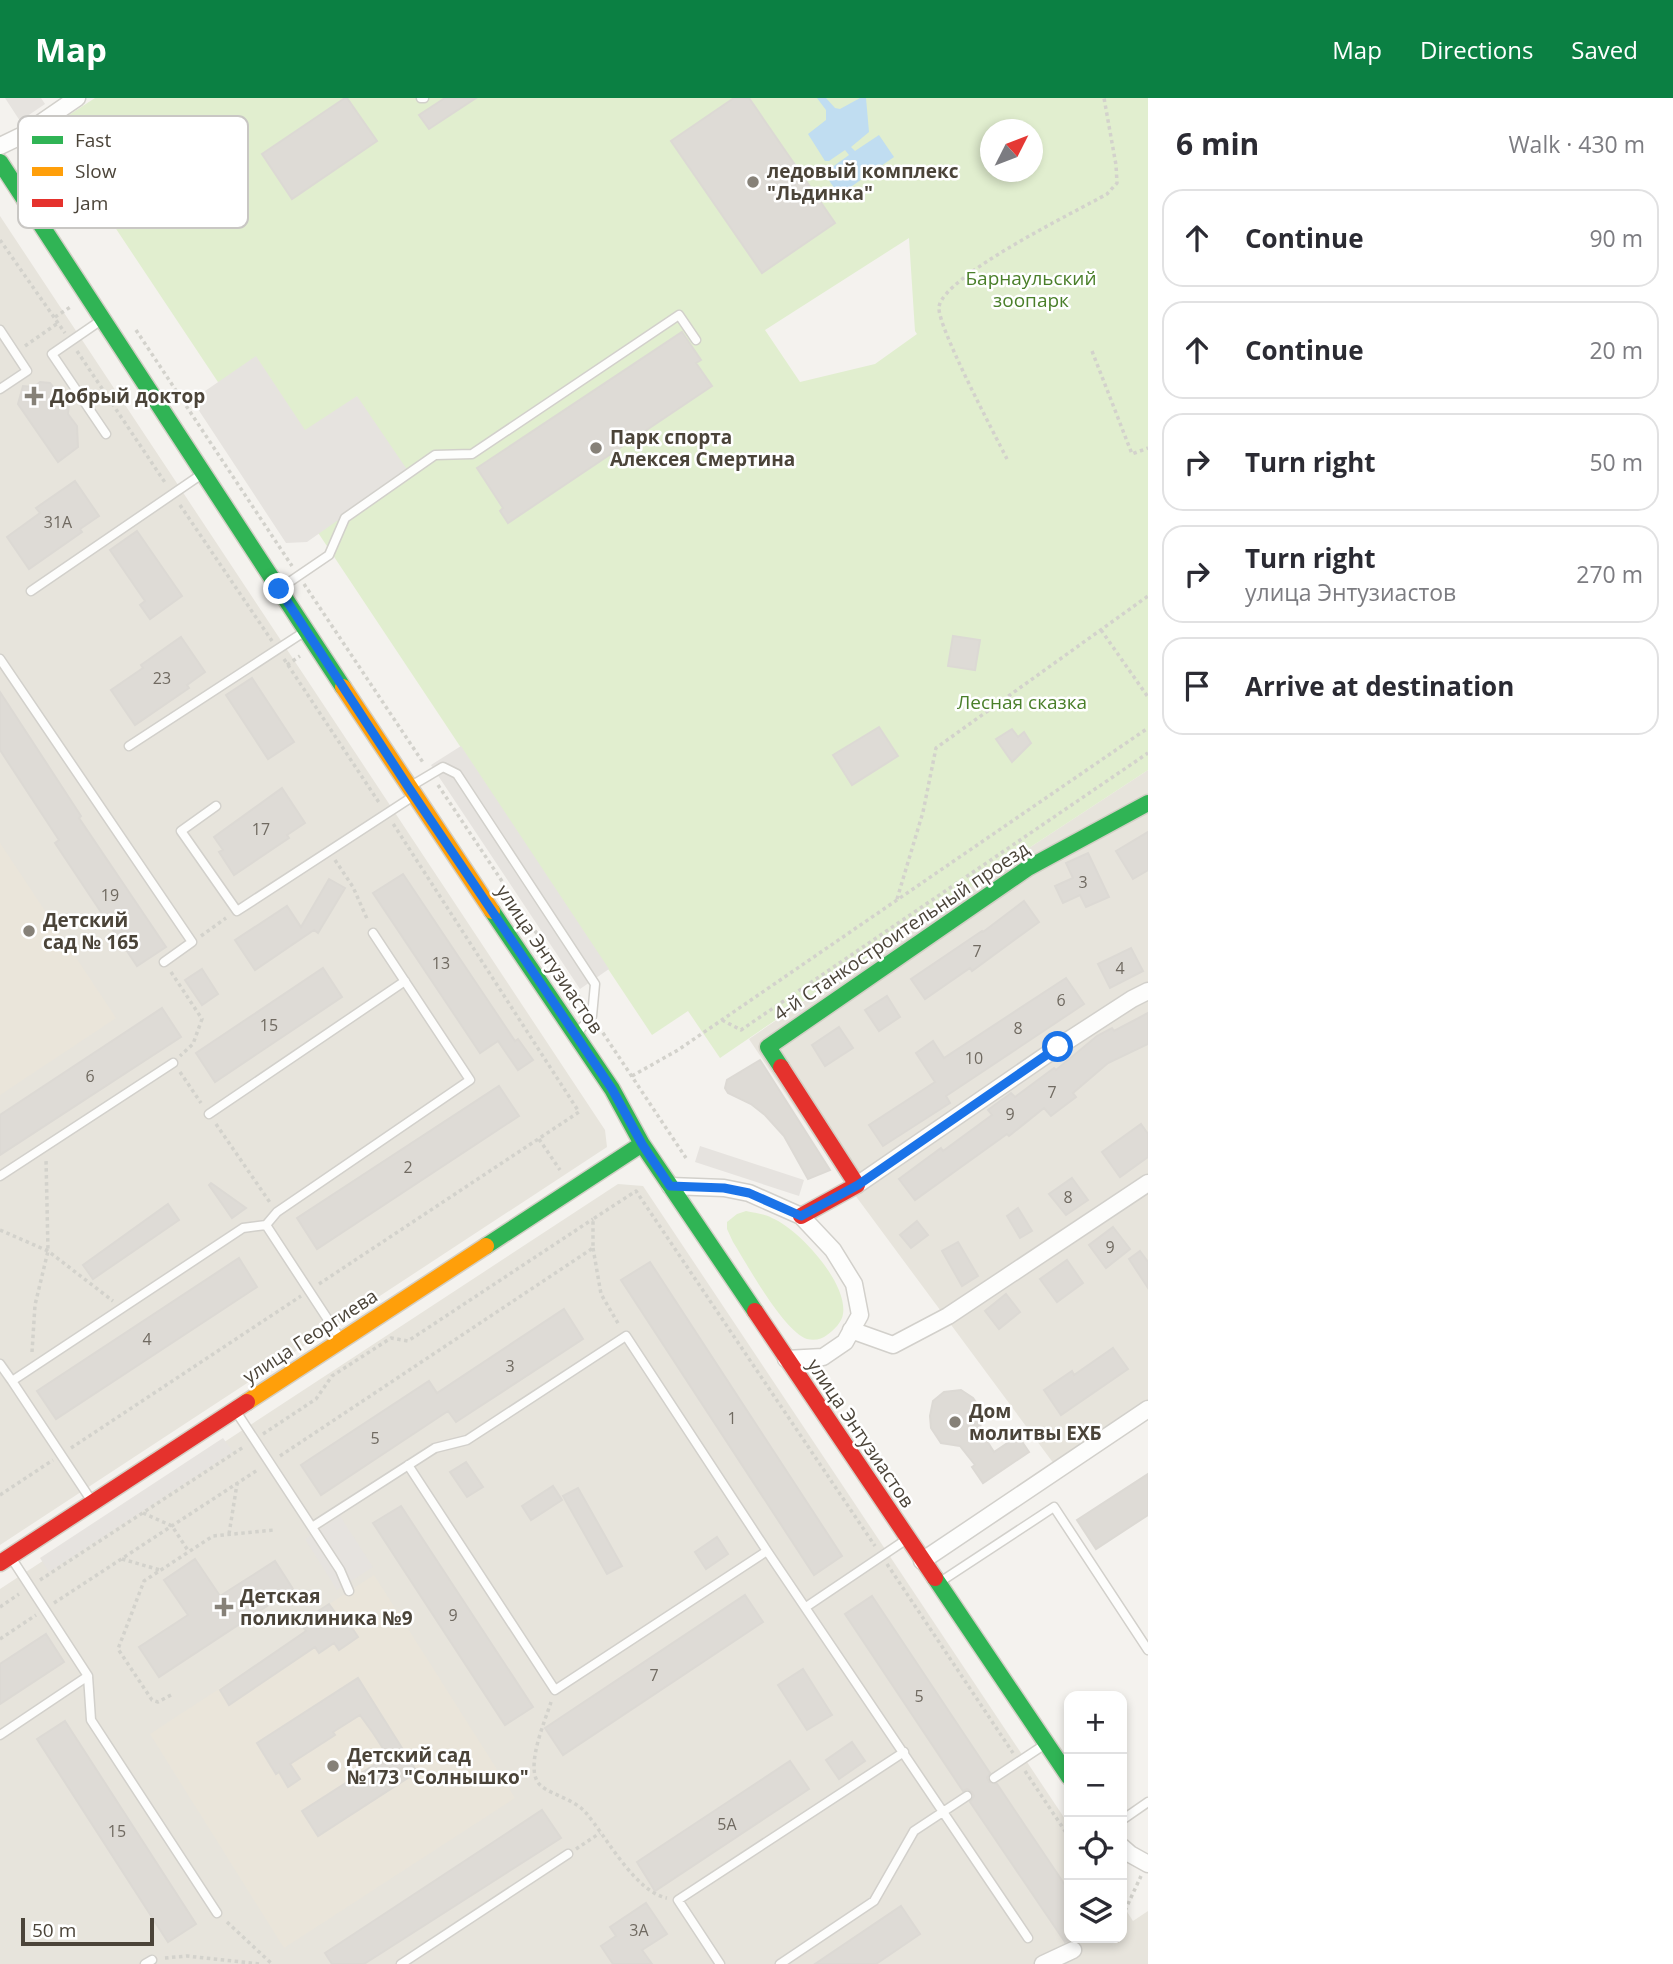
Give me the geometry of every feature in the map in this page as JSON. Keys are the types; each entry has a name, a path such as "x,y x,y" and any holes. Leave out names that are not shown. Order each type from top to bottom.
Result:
{"street":[{"path":"51,116 77,98"},
{"path":"0,146 18,137"},
{"name":"улица Энтузиастов","path":"0,162 18,189"},
{"name":"улица Энтузиастов","path":"43,228 411,792 612,1089 642,1144 1064,1770"},
{"name":"4-й Станкостроительный проезд","path":"858,1185 768,1046 1028,867 1148,803"},
{"path":"801,1216 858,1185 1058,1047 1148,991"},
{"name":"улица Георгиева","path":"5,1560 642,1144"},
{"path":"851,1330 893,1345 948,1316 1148,1183"},
{"path":"670,1186 724,1188 749,1193 801,1216 832,1250 854,1284 860,1315 845,1342 823,1357 786,1359"},
{"path":"922,1561 1148,1409"},
{"path":"1127,1850 1147,1864"},
{"path":"1043,1964 1073,1950"}],"lane":[{"path":"279,589 329,555 345,518 435,455 472,454 679,315 696,340"},
{"path":"103,319 52,354 106,434"},
{"path":"0,330 27,371 0,389"},
{"path":"31,591 203,473"},
{"path":"129,746 306,631"},
{"path":"0,659 192,942 164,962"},
{"path":"216,806 181,831 236,911 387,813 430,774 443,767 457,774 595,984 592,1016 576,1034"},
{"path":"12,1381 243,1228 266,1225 277,1212 470,1080 373,933"},
{"path":"209,1114 405,981"},
{"path":"0,1176 173,1063"},
{"path":"266,1225 342,1340"},
{"path":"312,1527 435,1448 467,1440 626,1336 767,1551 1028,1938"},
{"path":"0,1364 92,1503"},
{"path":"235,1410 340,1570 349,1591"},
{"path":"408,1465 555,1690 767,1551"},
{"path":"937,1584 1054,1507 1148,1650"},
{"path":"806,1607 907,1539"},
{"path":"5,1560 31,1587 88,1676 91,1720 217,1913"},
{"path":"0,1735 88,1676"},
{"path":"994,1778 1046,1744"},
{"path":"720,1964 678,1900 904,1752"},
{"path":"780,1964 874,1901 914,1831 967,1796"},
{"path":"1125,1817 1148,1802"},
{"path":"401,1964 568,1854"}],"path":[{"path":"1007,459 948,336 939,308 945,293 985,262 1107,194 1117,183 1104,98"},
{"path":"0,240 387,813 579,1112 0,1495"},
{"path":"129,319 686,1158"},
{"path":"16,353 58,323"},
{"path":"1092,351 1132,454 1148,448"},
{"path":"897,900 923,812 936,748 1148,596"},
{"path":"1101,630 1148,697"},
{"path":"632,1076 678,1050 1148,728"},
{"path":"722,1020 741,1030 1148,753"},
{"path":"329,851 353,887 373,933"},
{"path":"192,942 236,911"},
{"path":"164,962 202,1019 193,1044 173,1063 277,1212"},
{"path":"539,1139 560,1170"},
{"path":"31,1368 35,1305 48,1251 46,1146"},
{"path":"0,1607 316,1399 332,1377 391,1338 408,1341 636,1191 1064,1830"},
{"path":"593,1219 593,1248 601,1294 626,1336"},
{"path":"0,1230 48,1251 121,1308"},
{"path":"0,1639 593,1248"},
{"path":"229,1534 237,1483"},
{"path":"143,1513 172,1526 189,1552"},
{"path":"171,1695 158,1702 152,1700 118,1649 145,1581 213,1536 274,1530"},
{"path":"122,1559 161,1570"},
{"path":"555,1690 534,1763 536,1779 544,1789 567,1797 585,1811 617,1857 656,1896 678,1900"},
{"path":"568,1854 600,1833"},
{"path":"1127,1906 1147,1864"},
{"path":"217,1913 272,1964"},
{"path":"149,1962 187,1956 260,1964"}],"shaded area":[{"path":"5,98 41,98 45,104 27,116 18,118"},
{"path":"0,216 605,1130 607,1147 0,1545"},
{"path":"256,356 305,430 357,396 408,471 307,542 286,543 192,400"},
{"path":"461,746 609,969 580,989 431,765"},
{"path":"1148,770 1148,1402 1054,1464 835,1168 749,1039 1006,863"},
{"name":"Детский сад № 165","path":"0,843 116,1018 0,1095"},
{"path":"700,1146 804,1180 799,1196 695,1162"},
{"path":"618,1184 643,1186 1064,1818 1064,1943 1127,1943 1127,1912 1133,1921 1148,1911 1148,1964 0,1964 0,1589"},
{"path":"223,1438 233,1452 49,1572 40,1558"},
{"path":"340,1516 373,1567 337,1590 305,1539"},
{"name":"Детский сад №173 \"Солнышко\"","path":"374,1575 515,1798 284,1948 150,1734 306,1632 300,1623"}],"green space":[{"name":"Парк спорта Алексея Смертина","path":"95,98 1148,98 1148,770 1006,863 720,1058 688,1011 652,1035 115,228 248,228 248,116 67,116","holes":["909,238 917,334 875,364 800,382 765,330"]},
{"path":"746,1211 783,1224 808,1245 830,1273 838,1287 843,1314 837,1326 825,1336 810,1340 798,1333 787,1324 756,1280 727,1229 727,1222"}],"water":[{"path":"817,98 826,98 835,108 840,109 860,98 866,98 869,132 851,147 855,151 879,135 894,157 839,195 824,173 849,155 845,150 825,161 808,134 826,120 826,110"}],"building":[{"path":"345,98 377,141 292,199 262,154"},
{"path":"445,98 476,98 429,129 419,115"},
{"name":"ледовый комплекс \"Льдинка\"","path":"734,98 749,98 835,223 762,273 671,141"},
{"path":"682,332 701,360 696,363 712,386 508,523 500,511 503,508 477,468"},
{"path":"40,382 50,383 58,393 70,396 68,414 77,426 78,447 58,462 18,404 23,386 34,387"},
{"path":"75,481 99,516 80,529 82,532 29,569 7,537 40,513 36,508"},
{"path":"137,531 182,596 150,619 140,605 145,601 110,550"},
{"path":"953,636 980,640 975,670 948,666"},
{"path":"181,637 205,672 187,685 189,688 135,725 111,690"},
{"path":"252,678 294,742 268,759 226,695"},
{"path":"0,692 81,816 79,818 166,947 137,966 55,843 59,840 0,750"},
{"path":"879,727 898,756 852,785 833,755"},
{"path":"1012,729 1018,737 1024,732 1031,743 1012,762 996,739"},
{"path":"282,788 305,823 287,835 289,838 234,875 219,852 223,850 214,837"},
{"path":"1148,832 1148,870 1133,879 1116,851"},
{"path":"1088,853 1109,897 1086,907 1080,895 1063,903 1055,886 1073,878 1066,863"},
{"path":"403,874 515,1041 518,1039 533,1060 518,1070 498,1041 480,1053 373,893"},
{"path":"329,879 345,888 318,933 314,930 255,970 235,940 287,906 301,927"},
{"path":"1024,901 1039,922 972,971 970,968 925,999 911,979 983,932"},
{"path":"1131,948 1143,971 1110,988 1098,964"},
{"path":"323,968 342,997 215,1082 196,1053"},
{"path":"202,969 218,994 202,1005 185,980"},
{"path":"1066,978 1084,1004 946,1096 950,1103 883,1146 869,1125 935,1082 916,1053 933,1041 944,1058"},
{"path":"887,996 900,1017 879,1031 865,1010"},
{"path":"162,1008 181,1037 0,1155 0,1115"},
{"path":"1148,1013 1148,1044 1108,1063 1073,1093 1076,1097 1051,1116 1044,1108 1009,1136 1007,1134 915,1200 899,1179 992,1115 988,1110 1011,1093 1015,1097 1054,1068 1056,1070 1097,1036 1112,1028 1114,1031"},
{"path":"839,1027 853,1048 825,1066 812,1045"},
{"path":"760,1060 830,1170 808,1179 784,1136 765,1115 751,1104 728,1093 725,1088 727,1080"},
{"path":"499,1086 519,1116 317,1249 297,1218"},
{"path":"1141,1124 1148,1134 1148,1157 1120,1177 1102,1152"},
{"path":"1072,1178 1088,1200 1066,1215 1049,1194"},
{"path":"211,1183 246,1208 232,1218 209,1185"},
{"path":"168,1204 179,1220 93,1279 83,1265"},
{"path":"1018,1208 1032,1231 1020,1238 1007,1216"},
{"path":"917,1221 928,1235 911,1248 900,1235"},
{"path":"1113,1227 1130,1249 1106,1268 1089,1245"},
{"path":"958,1242 978,1276 962,1286 942,1251"},
{"path":"1140,1251 1148,1262 1148,1288 1129,1259"},
{"path":"239,1258 257,1287 56,1419 37,1391"},
{"path":"1067,1260 1083,1283 1057,1302 1040,1279"},
{"path":"650,1262 842,1556 814,1575 621,1280"},
{"path":"1006,1294 1020,1312 999,1329 985,1311"},
{"path":"564,1309 583,1339 456,1422 448,1411 321,1495 301,1465 429,1381 437,1393"},
{"path":"1113,1348 1128,1369 1061,1415 1044,1390 1072,1371 1074,1375"},
{"name":"Дом молитвы ЕХБ","path":"961,1390 973,1398 982,1411 980,1430 994,1452 1018,1436 1029,1452 983,1483 972,1467 975,1465 960,1446 941,1443 931,1428 933,1401 944,1392"},
{"path":"466,1462 483,1487 467,1497 450,1472"},
{"path":"1148,1474 1148,1515 1096,1549 1077,1520"},
{"path":"553,1486 562,1500 531,1520 522,1506"},
{"path":"578,1488 622,1566 607,1574 563,1496"},
{"path":"401,1506 533,1707 505,1725 373,1523"},
{"path":"717,1537 728,1554 706,1569 695,1552"},
{"name":"Детская поликлиника №9","path":"195,1559 220,1596 275,1561 293,1589 159,1677 139,1647 188,1615 164,1580"},
{"path":"745,1595 763,1622 563,1755 545,1728"},
{"path":"872,1596 990,1773 987,1778 989,1782 997,1784 1064,1884 1064,1941 970,1802 974,1796 972,1792 967,1789 963,1791 845,1614"},
{"path":"329,1604 342,1622 346,1619 358,1637 339,1650 334,1643 319,1653 315,1647 229,1705 220,1690 306,1631 300,1623"},
{"path":"46,1634 64,1662 0,1704 0,1664"},
{"path":"803,1669 832,1715 807,1730 778,1685"},
{"path":"358,1678 417,1772 318,1836 302,1811 388,1756 373,1733 360,1715 333,1732 335,1735 290,1764 300,1779 288,1787 279,1772 276,1774 257,1743"},
{"path":"65,1721 196,1924 168,1942 37,1739"},
{"path":"852,1742 865,1761 839,1779 826,1760"},
{"path":"790,1761 809,1789 655,1891 637,1862"},
{"path":"542,1810 561,1838 364,1964 332,1964 325,1953"},
{"path":"646,1903 667,1934 642,1950 652,1964 613,1964 601,1946 616,1936 610,1927"},
{"path":"901,1906 920,1934 876,1964 815,1964"}],"traffic: fast":[{"path":"0,162 18,190"},
{"path":"43,228 343,687"},
{"path":"781,1067 768,1047 1028,868 1148,803"},
{"path":"492,911 612,1089 642,1144 755,1311"},
{"path":"486,1246 642,1144"},
{"path":"935,1578 1064,1770"}],"traffic: slow":[{"path":"343,687 492,911"},
{"path":"247,1402 486,1246"}],"traffic: jam":[{"path":"781,1067 857,1185 801,1216"},
{"path":"755,1311 935,1578"},
{"path":"0,1563 247,1402"}],"place":[{"name":"ледовый комплекс \"Льдинка\"","path":"753,182"},
{"name":"Добрый доктор","path":"34,396"},
{"name":"Парк спорта Алексея Смертина","path":"596,448"},
{"name":"Детский сад № 165","path":"29,931"},
{"name":"Дом молитвы ЕХБ","path":"955,1422"},
{"name":"Детская поликлиника №9","path":"224,1607"},
{"name":"Детский сад №173 \"Солнышко\"","path":"333,1766"}],"route":[{"path":"279,589 409,788 576,1034 670,1186 724,1188 749,1193 801,1216 858,1185 1058,1047"}],"park label":[{"name":"Барнаульский зоопарк","path":"1031,289"},
{"name":"Лесная сказка","path":"1022,702"}]}
